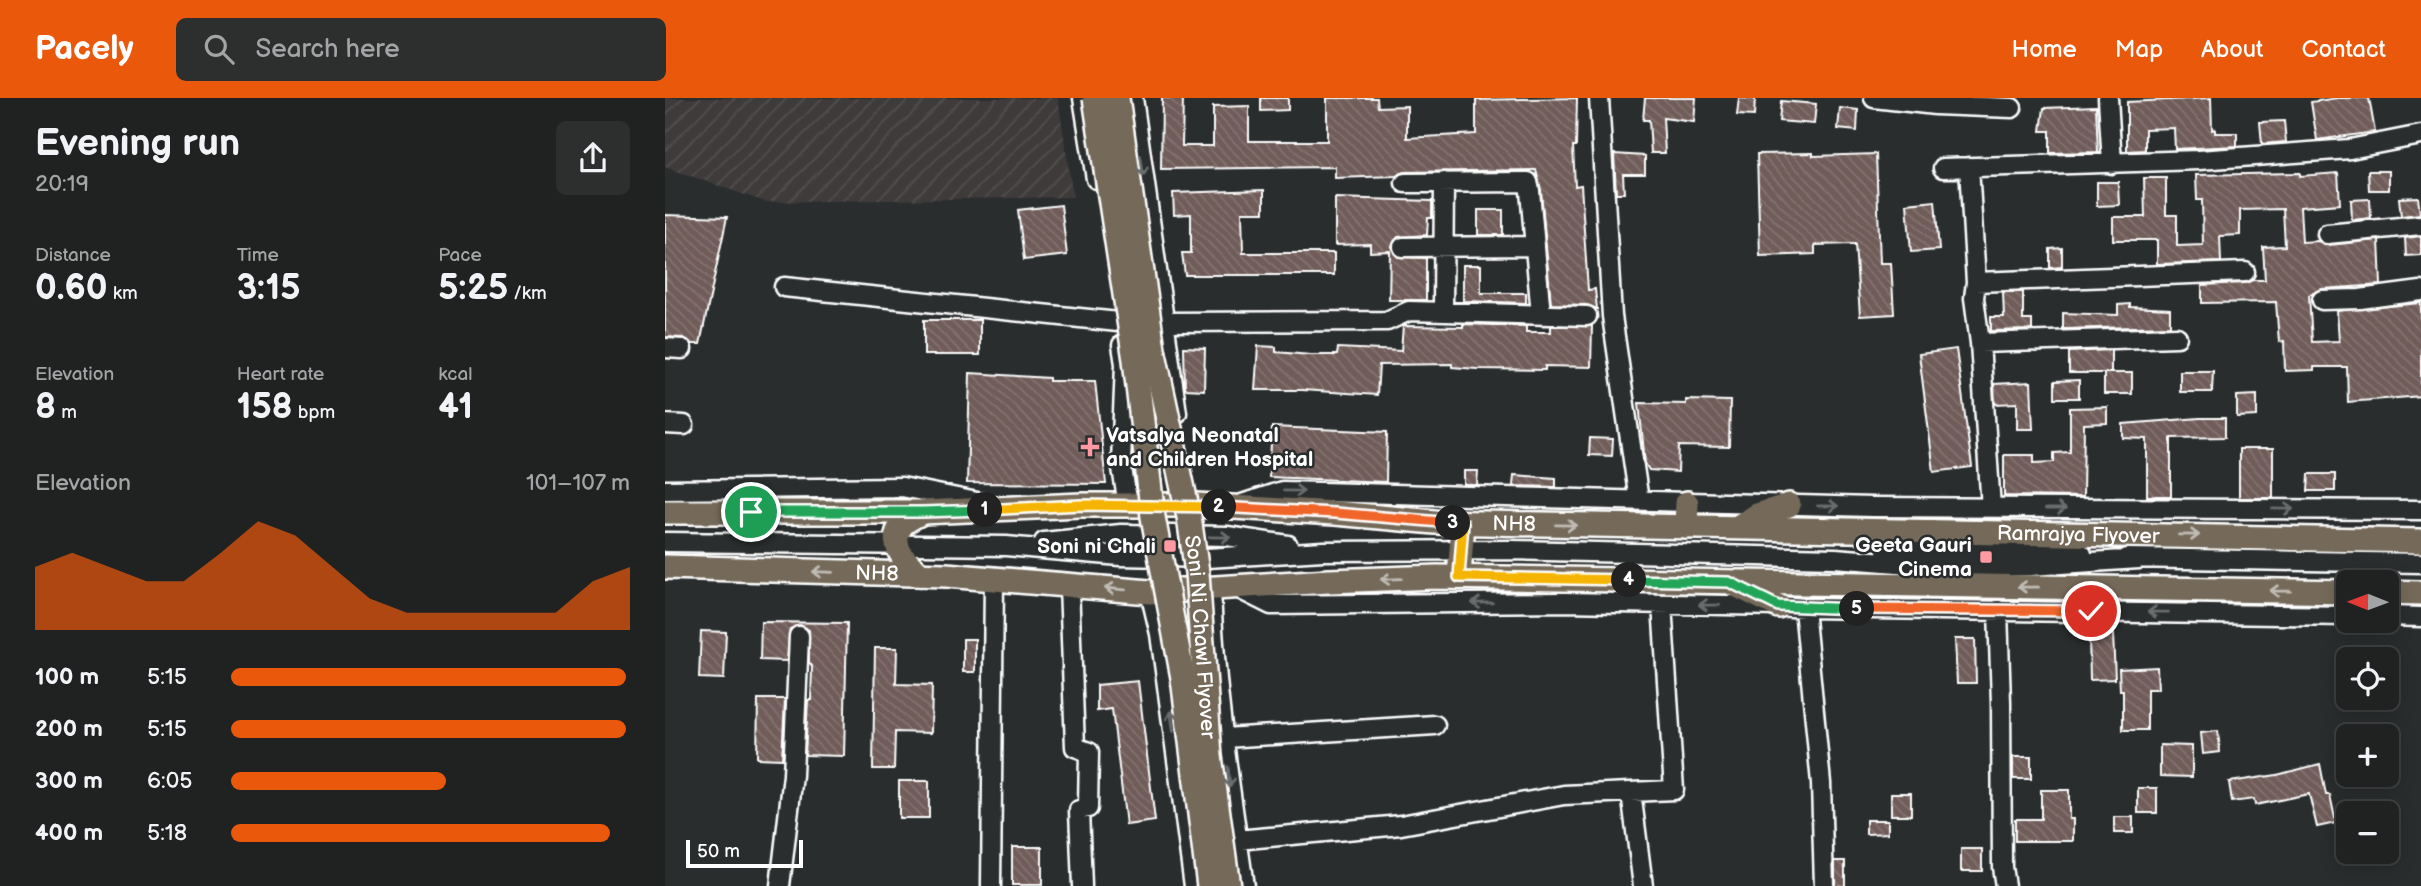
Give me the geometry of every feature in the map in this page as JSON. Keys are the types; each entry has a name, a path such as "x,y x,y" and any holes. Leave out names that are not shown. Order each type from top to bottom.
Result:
{"main road":[{"name":"Soni Ni Chawl Flyover","path":"1095,98 1135,360 1153,517 1182,678 1209,886"},
{"name":"Soni Ni Chawl Flyover","path":"1117,98 1153,349 1191,528 1197,573 1210,756 1228,886"},
{"path":"1686,527 1687,503"},
{"name":"NH8","path":"665,512 922,512 1197,505 1463,523 1736,528"},
{"path":"1736,528 1757,515 1789,505"},
{"path":"920,574 905,562 897,545 897,534 903,523 922,512"},
{"path":"1459,577 1463,523"},
{"name":"Ramrajya Flyover","path":"1736,528 2421,541"},
{"name":"NH8","path":"665,567 920,574 1150,592 1329,581 1459,577 1729,582"},
{"path":"1729,582 2336,592"},
{"path":"1729,582 1778,606"},
{"path":"2399,592 2421,593"}],"street":[{"path":"1083,98 1125,364 1121,462 1128,505"},
{"path":"1133,98 1176,409 1197,505"},
{"path":"1599,98 1612,316 1639,500"},
{"path":"1874,98 1935,105 2012,108"},
{"path":"2108,98 2112,164"},
{"path":"1943,168 2199,160 2350,149 2421,135"},
{"path":"1969,167 1976,282 1974,298 1980,343 1991,508"},
{"path":"1443,312 1444,182"},
{"path":"1405,183 1528,182 1541,315"},
{"path":"2327,234 2421,225"},
{"path":"1402,247 1535,246"},
{"path":"1976,282 2245,272"},
{"path":"784,288 1118,322"},
{"path":"2322,300 2360,299 2421,291"},
{"path":"1164,322 1387,321 1409,311 1587,316"},
{"path":"1980,343 2177,337"},
{"path":"665,424 684,425"},
{"path":"665,490 902,487 1010,509"},
{"path":"1228,508 1282,491 1789,505 2421,510"},
{"path":"665,542 1006,546 1120,556 1217,557 1323,551 1460,550 1835,558 1961,548 2025,549 2139,558 2421,563"},
{"path":"991,886 993,579"},
{"path":"1078,586 1075,747 1089,751 1088,808 1079,810 1082,886"},
{"path":"1211,587 1212,624 1224,738 1244,886"},
{"path":"1235,587 1271,605 1564,602 2336,616"},
{"path":"1150,592 1160,634 1194,886"},
{"path":"1237,840 1401,825 1564,795 1674,790 1662,604"},
{"path":"1804,608 1821,783 1824,886"},
{"path":"1998,610 2002,867 2005,886"},
{"path":"2399,616 2421,617"},
{"path":"780,886 793,775 800,636"},
{"path":"1224,738 1435,725"},
{"path":"1631,792 1643,886"}],"shaded area":[{"path":"665,98 1058,98 1073,197 765,202 665,167"}],"building":[{"path":"1162,98 1183,98 1182,146 1213,146 1213,107 1249,106 1249,141 1327,141 1327,98 1377,98 1378,107 1407,106 1407,138 1476,134 1476,100 1577,98 1576,146 1573,146 1575,186 1581,185 1588,290 1595,289 1597,309 1587,305 1551,304 1541,190 1536,170 1405,172 1396,176 1335,178 1335,167 1161,169"},
{"path":"1261,98 1288,98 1288,110 1261,111"},
{"path":"1645,98 1696,98 1694,122 1663,118 1665,153 1651,153 1649,120 1643,120"},
{"path":"1739,98 1755,99 1754,116 1737,115"},
{"path":"2211,98 2212,130 2215,129 2215,133 2237,133 2237,146 2175,149 2174,128 2145,129 2145,150 2127,151 2127,102"},
{"path":"2337,98 2369,98 2375,132 2317,140 2311,102"},
{"path":"1781,101 1816,104 1814,124 1779,121"},
{"path":"2096,106 2098,152 2050,153 2050,131 2041,131 2044,108"},
{"path":"1840,108 1858,110 1857,131 1838,129"},
{"path":"2284,121 2286,142 2262,144 2260,122"},
{"path":"1813,153 1813,156 1876,154 1880,263 1891,263 1894,314 1860,316 1855,244 1815,245 1815,254 1760,256 1757,154"},
{"path":"1614,154 1645,156 1645,174 1623,174 1624,193 1616,193"},
{"path":"2368,171 2389,171 2389,190 2369,190"},
{"path":"2300,173 2300,176 2338,173 2340,204 2300,207 2302,242 2318,241 2328,245 2379,240 2381,285 2322,289 2309,295 2312,342 2339,341 2337,311 2421,303 2421,396 2348,402 2347,367 2314,367 2314,370 2285,371 2284,341 2279,342 2276,302 2202,303 2202,285 2265,280 2263,247 2285,246 2283,209 2240,210 2240,235 2220,236 2221,262 2157,264 2157,240 2113,240 2113,217 2145,217 2144,178 2166,178 2166,215 2177,215 2177,246 2203,245 2202,200 2197,200 2196,175"},
{"path":"2097,182 2118,182 2119,205 2097,206"},
{"path":"1264,190 1264,212 1242,212 1243,253 1334,253 1334,275 1185,275 1182,253 1191,253 1191,214 1174,215 1173,193"},
{"path":"2418,197 2420,214 2401,216 2399,198"},
{"path":"1335,198 1432,201 1432,218 1428,218 1427,235 1398,237 1392,246 1398,257 1426,258 1426,300 1389,300 1390,251 1370,252 1370,244 1335,245"},
{"path":"2370,199 2371,218 2352,220 2351,200"},
{"path":"1935,201 1939,250 1911,252 1907,204"},
{"path":"1061,205 1067,255 1024,260 1018,210"},
{"path":"1478,210 1503,210 1503,235 1478,235"},
{"path":"665,215 727,217 700,344 692,344 683,338 665,337"},
{"path":"2421,236 2421,255 2406,256 2405,238"},
{"path":"2062,248 2062,267 2050,268 2050,249"},
{"path":"1463,265 1481,265 1481,293 1526,293 1526,303 1463,301"},
{"path":"2003,292 2023,292 2023,320 2032,320 2032,330 1991,331 1991,317 2004,317"},
{"path":"2130,304 2130,307 2170,309 2170,326 2063,329 2063,313 2118,315 2118,305"},
{"path":"924,320 980,320 980,355 924,355"},
{"path":"1463,324 1526,326 1526,332 1551,332 1551,326 1592,326 1591,367 1545,366 1545,370 1477,369 1452,367 1452,364 1379,365 1377,395 1255,390 1258,346 1276,347 1276,352 1311,355 1337,355 1338,348 1401,351 1403,326 1463,327"},
{"path":"1184,347 1205,348 1204,390 1185,389"},
{"path":"1956,349 1972,467 1934,472 1919,354"},
{"path":"2111,350 2111,373 2069,373 2069,352"},
{"path":"2180,371 2213,371 2212,392 2180,392"},
{"path":"970,373 1049,378 1049,381 1095,381 1106,484 967,483"},
{"path":"2104,373 2132,373 2132,394 2104,394"},
{"path":"2079,380 2079,398 2055,398 2055,381"},
{"path":"2031,382 2033,429 2017,429 2017,403 1995,404 1994,384"},
{"path":"2257,395 2257,416 2237,417 2237,396"},
{"path":"1686,400 1730,401 1729,447 1679,446 1678,472 1649,470 1645,463 1639,403 1686,404"},
{"path":"2107,407 2107,423 2084,424 2083,497 2004,496 2004,455 2034,455 2034,463 2054,462 2054,453 2070,452 2070,408"},
{"path":"2225,418 2225,437 2171,438 2171,496 2147,496 2147,439 2123,438 2123,424"},
{"path":"1272,427 1387,432 1386,482 1269,477"},
{"path":"1590,438 1613,439 1612,456 1589,455"},
{"path":"2239,449 2273,449 2273,498 2239,498"},
{"path":"1464,471 1478,471 1477,485 1464,485"},
{"path":"2309,474 2335,474 2335,491 2308,491"},
{"path":"1514,475 1556,478 1556,487 1513,486"},
{"path":"761,622 847,623 844,756 805,755 808,700 811,700 809,630 800,625 790,629 787,661 760,660"},
{"path":"701,631 726,632 724,679 699,678"},
{"path":"2113,634 2115,679 2090,680 2089,635"},
{"path":"963,639 975,639 975,672 963,672"},
{"path":"1955,639 1975,639 1976,683 1957,683"},
{"path":"875,648 897,648 896,684 932,685 931,733 895,732 894,769 873,769"},
{"path":"2157,667 2158,689 2147,689 2147,730 2123,730 2123,690 2120,690 2119,669"},
{"path":"1138,681 1155,821 1126,825 1112,709 1097,711 1097,685"},
{"path":"758,699 785,699 782,759 757,758"},
{"path":"2218,731 2220,752 2203,754 2201,733"},
{"path":"2160,745 2192,746 2192,777 2160,776"},
{"path":"2013,757 2031,757 2031,779 2013,779"},
{"path":"2320,764 2326,795 2330,795 2336,823 2317,827 2309,794 2255,805 2254,799 2232,802 2229,782 2277,775"},
{"path":"899,781 929,781 929,818 899,818"},
{"path":"2138,788 2157,788 2157,813 2138,813"},
{"path":"2041,790 2069,790 2069,819 2073,819 2073,841 2015,841 2015,819 2041,819"},
{"path":"1891,793 1911,793 1911,815 1891,815"},
{"path":"2114,817 2133,817 2133,833 2114,833"},
{"path":"1866,820 1888,820 1888,833 1866,834"},
{"path":"1012,847 1042,847 1042,885 1012,885"},
{"path":"1961,849 1982,849 1982,871 1961,871"},
{"path":"1835,861 1845,861 1845,886 1835,886"}],"place":[{"name":"Vatsalya Neonatal and Children Hospital","path":"1090,447"},
{"name":"Soni ni Chali","path":"1170,546"},
{"name":"Geeta Gauri Cinema","path":"1986,557"}],"route":[{"path":"751,512 922,512 1081,505 1197,505 1335,513 1463,523 1459,577 1729,582 1778,606 1804,608 2091,611"}]}
